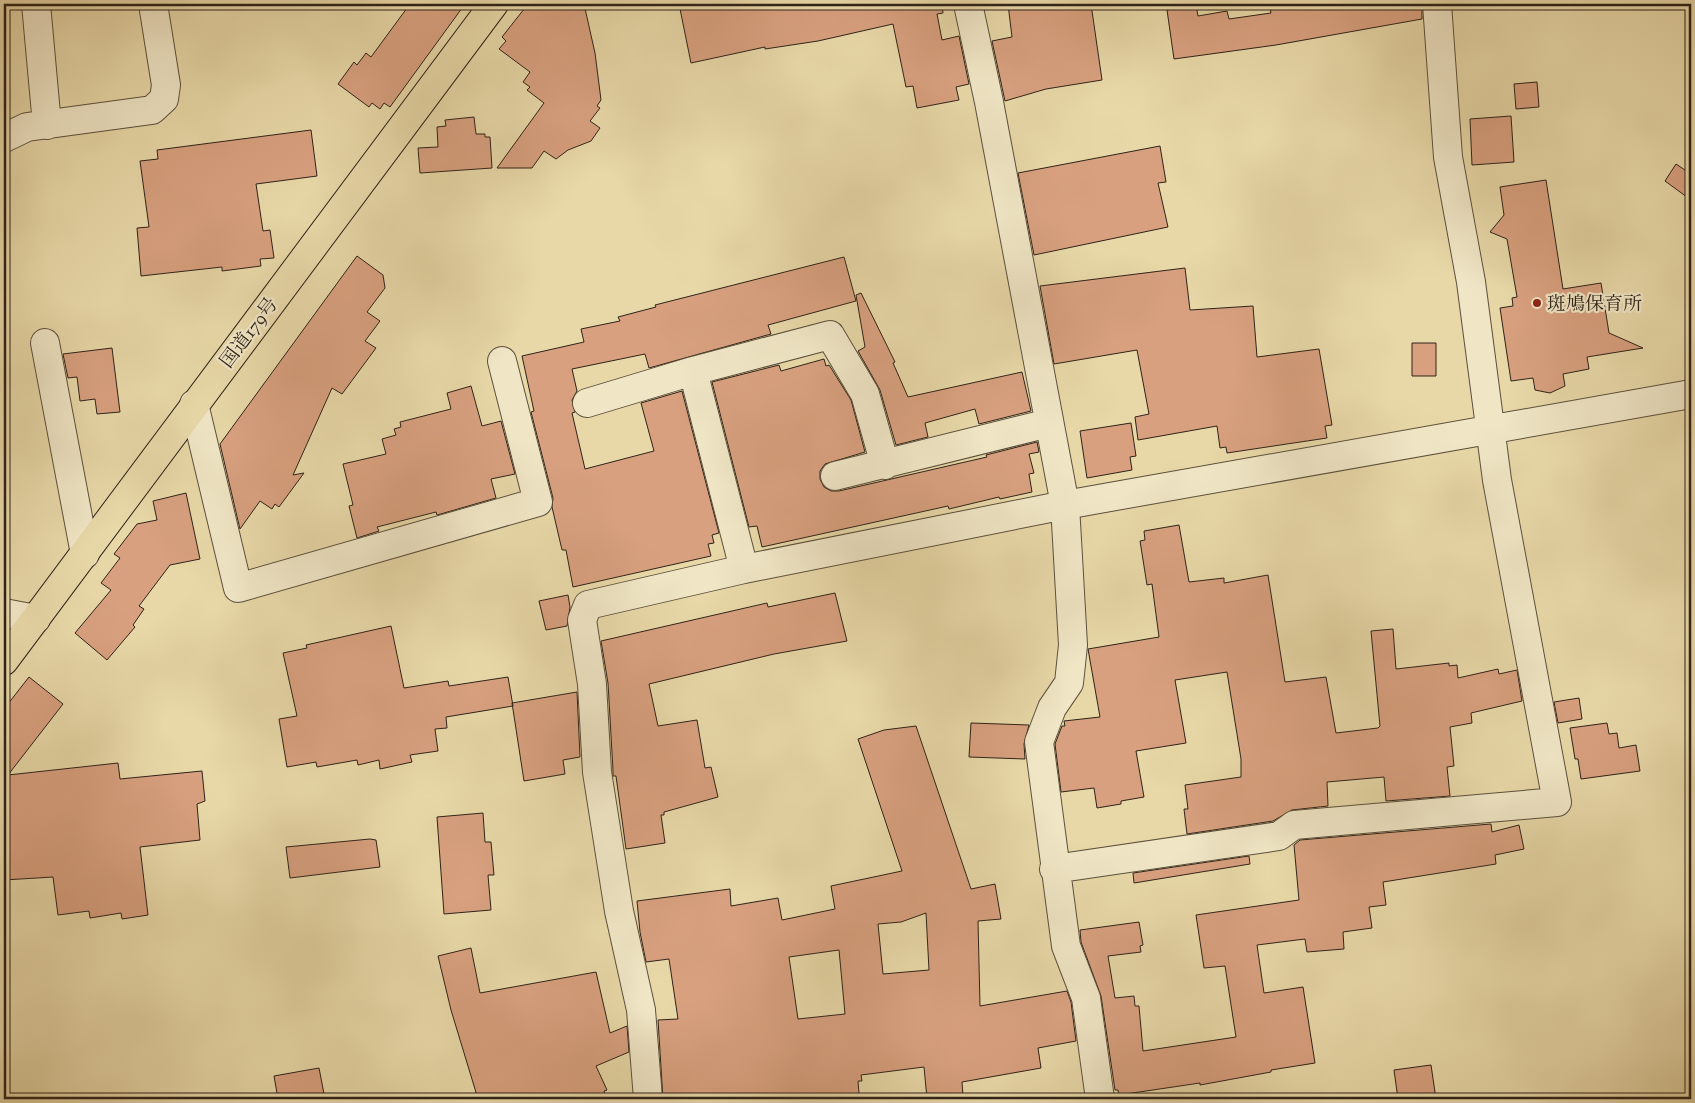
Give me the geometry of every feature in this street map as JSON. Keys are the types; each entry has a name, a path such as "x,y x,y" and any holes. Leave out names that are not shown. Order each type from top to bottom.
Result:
{"highway":[{"name":"国道179号","path":"4,661 494,4"}],"street":[{"path":"36,4 48,125"},
{"path":"4,138 27,127 152,110 164,99 166,85 153,4"},
{"path":"968,4 989,102 1066,505 1073,646 1069,683 1052,708 1039,742 1054,869 1066,946 1086,998 1100,1099"},
{"path":"1054,869 1279,836 1294,825 1557,802 1489,430 1471,282 1448,157 1437,4"},
{"path":"587,403 693,371 830,335 865,394 885,465"},
{"path":"46,343 85,554"},
{"path":"194,404 238,588 538,502 502,361"},
{"path":"693,371 744,570"},
{"path":"648,1099 641,1010 619,911 597,772 592,684 582,620 588,605 744,570 1066,505 1691,394"},
{"path":"835,476 1050,423"},
{"path":"4,613 36,618"}],"building":[{"path":"410,4 465,4 390,107 384,103 380,109 372,103 369,107 338,84 354,62 357,65 366,53 371,57"},
{"path":"528,4 584,4 595,53 601,100 597,106 600,108 590,121 600,128 591,141 568,150 556,159 544,151 532,168 497,168 544,103 527,90 530,87 523,82 530,72 499,49 506,41 502,37"},
{"path":"679,4 942,4 943,13 937,14 942,40 959,36 969,84 956,87 959,100 917,108 913,86 906,87 893,24 818,41 765,49 765,47 691,63"},
{"path":"1008,4 1091,4 1102,80 1046,89 1005,101 992,41 1012,37"},
{"path":"1269,4 1422,4 1422,19 1276,45 1174,59 1167,10 1196,5 1198,16 1227,11 1229,19 1271,13"},
{"path":"1537,82 1539,107 1516,109 1514,84"},
{"path":"1511,116 1514,162 1472,165 1470,119"},
{"path":"474,117 476,134 485,134 485,137 490,137 492,168 420,173 418,148 438,147 437,127 446,126 445,120"},
{"path":"311,130 317,176 256,184 263,231 270,230 274,258 260,259 261,266 222,271 222,267 141,276 137,228 149,227 140,161 158,159 157,150"},
{"path":"1160,146 1166,182 1158,183 1168,227 1034,255 1018,173"},
{"path":"1676,164 1691,174 1691,200 1665,181"},
{"path":"1546,180 1563,289 1601,283 1609,333 1643,348 1587,357 1589,369 1563,374 1565,386 1550,393 1535,390 1533,378 1511,381 1500,308 1513,306 1512,298 1517,297 1507,239 1490,232 1504,215 1500,187"},
{"path":"357,256 383,275 385,288 367,312 380,321 365,341 376,348 342,394 332,388 293,475 304,473 279,507 275,504 272,509 260,501 240,529 220,444"},
{"path":"844,257 856,301 768,325 771,334 649,368 645,354 572,369 577,391 572,400 575,412 572,413 585,469 654,451 641,403 682,391 719,533 712,535 714,543 708,544 711,556 573,587 566,550 562,550 552,507 553,498 531,412 534,411 522,356 584,342 581,329 620,321 618,317 656,307 655,305"},
{"path":"1185,268 1190,310 1253,306 1257,357 1319,349 1332,425 1325,426 1327,438 1227,453 1226,447 1220,448 1217,426 1138,440 1135,417 1149,414 1137,350 1054,364 1040,286"},
{"path":"861,293 895,362 893,363 908,397 1022,372 1031,411 979,424 975,409 925,423 928,437 896,445 880,390 858,351 865,347 856,295"},
{"path":"1412,343 1436,343 1436,376 1412,376"},
{"path":"112,348 120,412 97,414 95,399 80,401 77,377 68,378 63,354"},
{"path":"824,359 826,366 829,365 851,400 865,452 825,464 820,471 820,479 824,487 831,491 839,491 987,457 986,455 1037,442 1039,452 1029,454 1034,473 1029,474 1032,492 1000,499 999,497 949,509 948,506 762,547 757,526 749,527 712,382 779,365 781,371"},
{"path":"471,386 482,426 501,421 515,474 491,479 496,498 437,515 436,512 377,527 379,531 357,538 349,506 353,505 343,464 386,454 382,439 396,435 394,429 401,427 400,422 451,409 447,393"},
{"path":"1131,423 1136,456 1130,457 1132,470 1087,478 1080,431"},
{"path":"186,493 200,559 170,565 139,606 144,609 133,625 135,627 107,660 75,633 111,590 101,583 120,558 114,554 137,524 157,520 153,501"},
{"path":"1179,525 1189,582 1224,578 1224,583 1268,575 1285,682 1326,677 1336,733 1378,728 1380,726 1371,631 1393,629 1396,669 1449,663 1449,666 1457,665 1458,678 1498,669 1499,674 1517,670 1522,701 1471,713 1472,723 1450,727 1454,766 1447,767 1450,796 1386,801 1384,777 1327,782 1328,806 1292,810 1273,821 1187,834 1184,809 1188,809 1185,785 1241,777 1241,759 1227,672 1175,680 1186,743 1136,751 1144,797 1121,801 1121,804 1097,808 1094,788 1061,792 1055,744 1062,726 1065,726 1064,721 1100,717 1088,649 1159,637 1152,584 1147,585 1140,541 1145,540 1144,531"},
{"path":"835,593 847,641 774,654 649,684 658,726 697,720 705,768 711,767 718,797 664,812 664,815 661,815 665,843 626,849 616,776 613,776 608,683 601,641 767,603 768,607"},
{"path":"568,595 570,607 567,626 546,630 539,601"},
{"path":"391,626 404,688 448,681 449,686 508,677 513,706 446,717 447,728 435,729 438,751 410,755 412,762 380,769 379,760 358,765 357,760 317,767 316,762 287,767 279,719 297,716 283,653 307,648 306,645"},
{"path":"29,677 63,704 8,775 118,763 120,779 202,771 205,801 197,804 200,840 140,847 148,915 122,919 121,913 90,918 89,911 58,915 53,877 4,880 4,709"},
{"path":"577,692 580,757 563,760 565,774 524,781 512,703"},
{"path":"1579,698 1582,719 1558,723 1554,702"},
{"path":"971,723 1029,725 1024,744 1025,759 969,757"},
{"path":"1607,723 1609,734 1617,733 1619,748 1636,745 1640,771 1581,779 1578,759 1575,759 1570,728"},
{"path":"916,726 971,889 995,884 1001,919 978,921 980,1006 1067,991 1071,1002 1076,1041 1038,1048 1041,1068 962,1082 963,1096 927,1099 924,1067 861,1075 862,1081 858,1081 859,1094 853,1095 853,1099 663,1099 658,1020 678,1019 669,959 646,962 640,932 637,901 730,889 731,906 778,898 782,920 835,909 831,886 902,871 858,739 884,730","holes":["926,913 929,970 883,974 878,924 901,922","839,950 845,1014 798,1019 789,957"]},
{"path":"483,813 485,842 491,842 494,875 488,875 491,910 444,914 437,817"},
{"path":"1491,824 1492,832 1519,825 1524,849 1495,855 1496,864 1383,882 1386,905 1369,907 1372,928 1343,932 1344,949 1307,952 1305,939 1257,945 1264,993 1303,987 1315,1063 1200,1085 1200,1083 1119,1095 1118,1090 1115,1090 1101,996 1081,942 1080,930 1139,922 1143,945 1140,946 1141,952 1108,956 1115,998 1134,996 1135,1006 1139,1006 1143,1051 1236,1037 1225,966 1204,968 1196,915 1299,900 1294,845 1300,840"},
{"path":"376,840 380,867 290,878 286,847"},
{"path":"1249,856 1250,864 1134,883 1133,873"},
{"path":"471,948 480,993 596,972 610,1033 627,1026 629,1052 596,1066 607,1090 604,1091 607,1099 478,1099 451,1010 438,956"},
{"path":"1431,1065 1436,1099 1398,1099 1394,1070"},
{"path":"319,1068 325,1099 278,1099 274,1076"}],"place":[{"name":"斑鳩保育所","path":"1537,303"}]}
